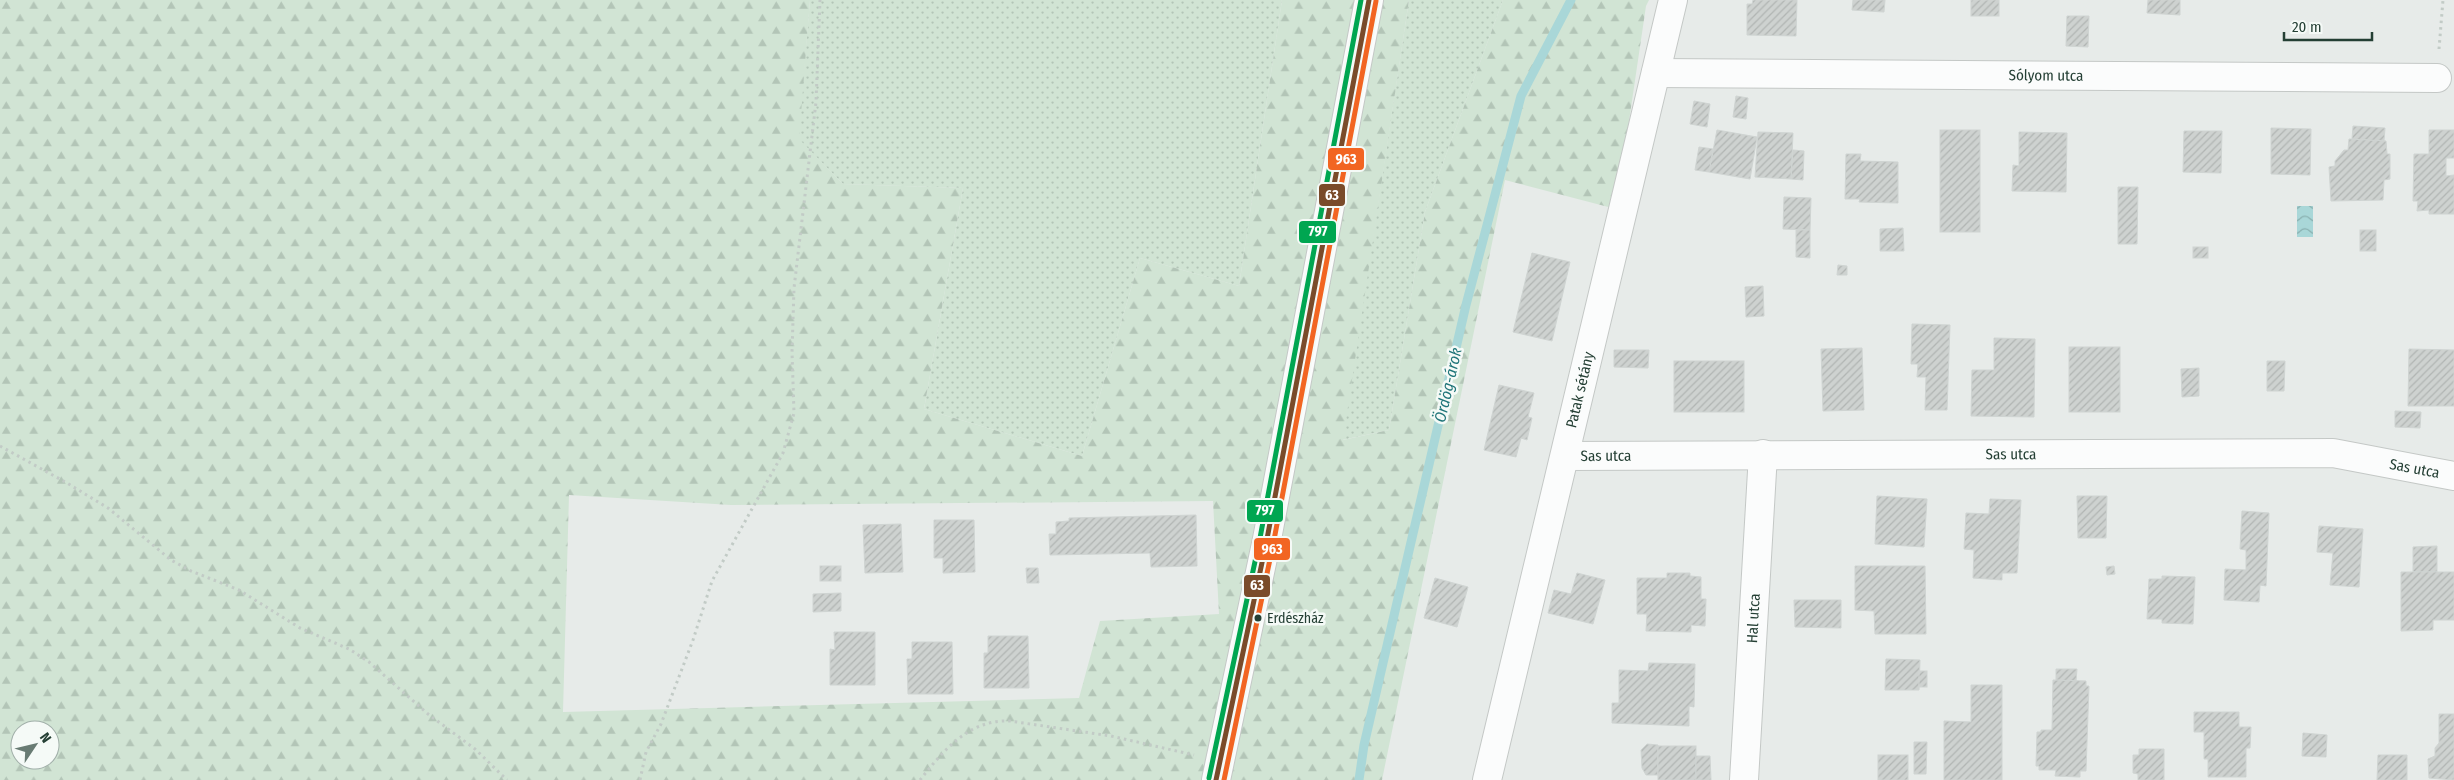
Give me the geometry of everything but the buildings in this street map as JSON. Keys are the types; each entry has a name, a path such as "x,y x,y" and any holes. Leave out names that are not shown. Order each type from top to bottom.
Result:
{"street":[{"path":"1219,770 1267,540 1369,0"},
{"name":"Patak sétány","path":"1487,780 1673,0"},
{"name":"Sólyom utca","path":"1656,73 2437,78"},
{"name":"Sas utca","path":"1565,456 2333,453 2454,476"},
{"name":"Hal utca","path":"1744,780 1762,454"}],"path":[{"path":"640,780 646,752 665,714 693,640 712,581 783,453 794,413 792,352 794,288 816,102 820,0"},
{"path":"2437,78 2443,0"},
{"path":"0,446 108,508 170,560 191,571 239,590 300,628 349,649 369,662 428,714 475,749 507,780"},
{"path":"920,780 946,749 965,734 981,725 1003,721 1111,736 1219,770"}],"green space":[{"path":"0,0 810,0 799,139 843,184 963,188 924,409 1082,456 1140,258 1239,286 1282,0 1409,0 1343,440 1389,430 1425,212 1503,0 1649,0 1646,6 1616,209 1505,180 1382,780 0,780","holes":["569,495 731,505 1213,501 1219,614 1100,621 1079,698 563,712"]},
{"path":"810,0 1282,0 1239,286 1140,258 1082,456 924,409 963,188 843,184 798,139"},
{"path":"1409,0 1503,0 1425,212 1389,430 1342,440"}],"water":[{"path":"2297,206 2313,206 2313,237 2297,237"}],"waterway":[{"name":"Ördög-árok","path":"1359,780 1364,745 1466,305 1521,96 1571,0"}],"transit line":[{"name":"797","path":"1209,778 1260,538 1361,0"},
{"name":"63","path":"1216,780 1267,539 1369,0"},
{"name":"963","path":"1224,780 1274,540 1376,1"}],"place":[{"name":"Erdészház","path":"1258,618"}]}
